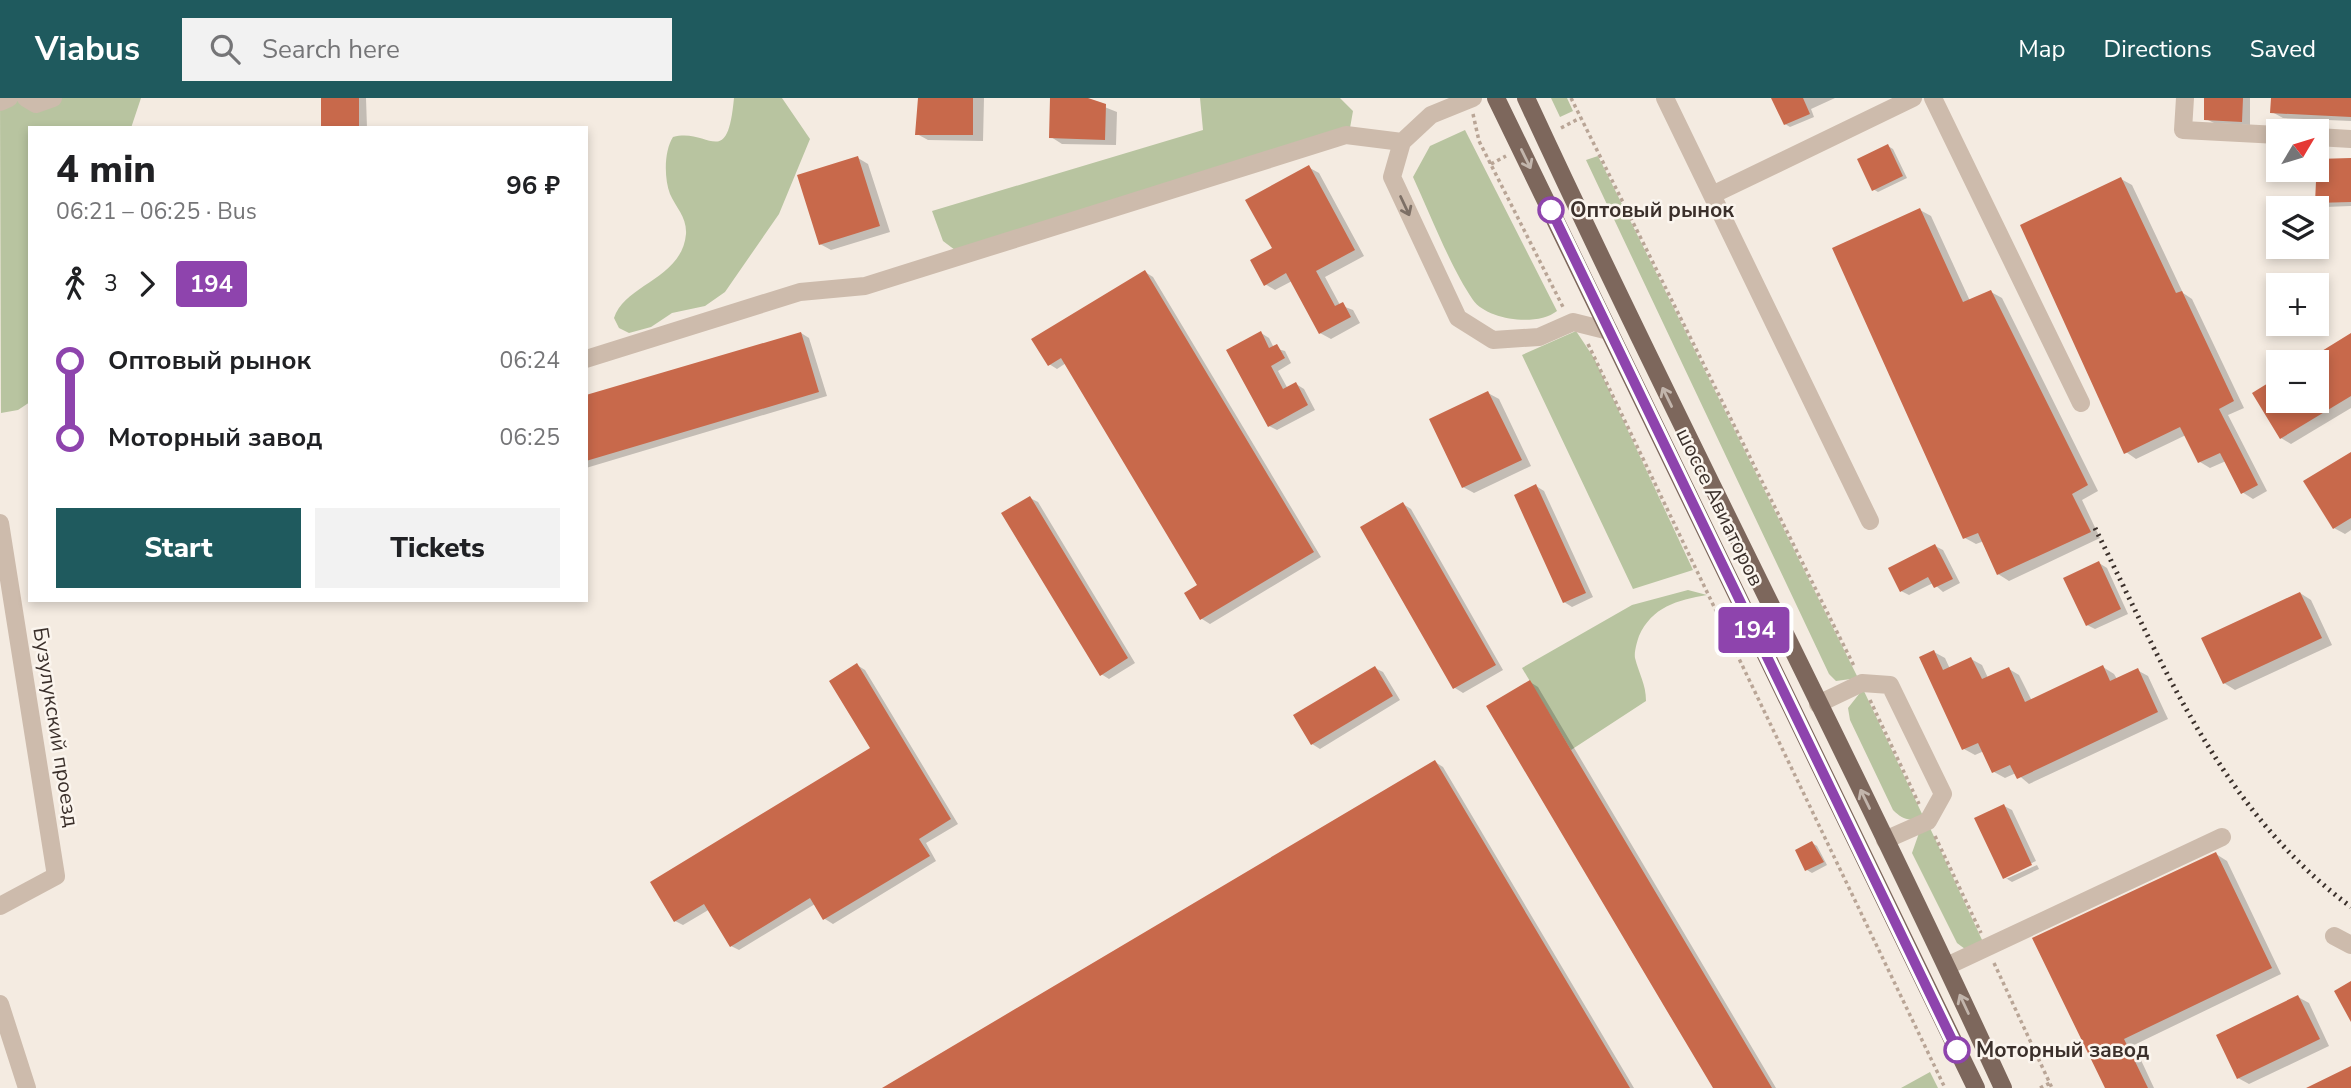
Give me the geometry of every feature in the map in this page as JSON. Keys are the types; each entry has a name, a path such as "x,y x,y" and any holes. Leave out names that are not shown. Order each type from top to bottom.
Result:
{"main road":[{"name":"шоссе Авиаторов","path":"1496,98 1976,1088"},
{"name":"шоссе Авиаторов","path":"1526,98 1618,297 1947,966 2003,1088"}],"street":[{"path":"0,102 9,98"},
{"path":"26,98 36,104 53,98"},
{"path":"1473,98 1431,116 1402,142 1392,177 1458,318 1493,340 1539,337 1573,322 1609,331"},
{"path":"1665,98 1870,521"},
{"path":"1712,195 1913,98"},
{"path":"1933,98 2081,403"},
{"path":"2185,98 2183,130 2266,134"},
{"path":"588,358 800,292 878,282 1346,135 1402,142"},
{"path":"2329,138 2351,139"},
{"name":"Бузулукский проезд","path":"0,523 56,876 0,906"},
{"path":"1818,704 1862,683 1890,685 1943,794 1928,821 1885,840"},
{"path":"1947,966 2222,837"},
{"path":"2334,936 2351,945"},
{"path":"0,1004 27,1088"}],"path":[{"path":"1572,98 1928,821 2051,1086 2040,1088"},
{"path":"1561,128 1580,118"},
{"path":"1699,576 1945,1088"}],"green space":[{"path":"0,98 141,98 132,126 28,126 28,403 18,410 1,413"},
{"path":"734,98 782,98 810,139 779,214 725,292 705,306 672,313 651,327 629,333 619,328 614,318 620,306 675,261 686,234 685,223 670,194 667,180 666,165 670,143 673,137 686,135 714,142 721,140 727,134"},
{"path":"1200,98 1340,98 1353,111 1350,128 955,250 943,241 932,211 1203,130"},
{"path":"1551,98 1567,98 1573,111 1560,117"},
{"path":"1465,130 1557,311 1548,316 1513,319 1489,312 1473,300 1449,257 1413,177 1430,146"},
{"path":"1598,156 1858,678 1836,681 1829,674 1586,160"},
{"path":"1576,331 1594,358 1693,570 1633,589 1522,355"},
{"path":"1688,590 1707,595 1667,606 1651,618 1639,636 1635,658 1644,684 1646,701 1571,750 1522,668 1632,605"},
{"path":"1863,689 1923,816 1907,819 1893,810 1850,720 1848,708"},
{"path":"1930,828 1983,942 1965,949 1957,943 1912,853 1919,833"},
{"path":"1930,1072 1938,1088 1901,1088"}],"building":[{"path":"321,98 359,98 359,126 321,126"},
{"path":"918,98 973,98 973,135 915,135"},
{"path":"1050,98 1088,98 1106,104 1105,140 1049,138"},
{"path":"1771,98 1803,98 1810,114 1784,125"},
{"path":"2204,98 2243,98 2242,122 2204,120"},
{"path":"2271,98 2351,98 2351,117 2270,113"},
{"path":"1888,144 1903,176 1872,191 1857,159"},
{"path":"858,156 880,226 819,245 797,175"},
{"path":"2351,158 2351,202 2329,203 2329,196 2315,196 2316,182 2329,182 2329,159"},
{"path":"1309,165 1355,250 1316,271 1335,306 1343,302 1351,317 1319,334 1286,273 1264,286 1250,260 1272,248 1245,200"},
{"path":"2121,177 2176,293 2182,291 2234,401 2219,409 2258,485 2241,494 2220,453 2198,463 2180,427 2124,454 2020,225"},
{"path":"1920,208 1963,302 1991,290 2088,485 2072,494 2091,532 1997,575 1978,533 1963,539 1832,248"},
{"path":"1145,270 1314,552 1200,620 1184,593 1197,585 1061,358 1048,366 1031,339"},
{"path":"1261,331 1269,348 1277,344 1285,358 1271,366 1283,389 1296,382 1308,405 1268,427 1226,350"},
{"path":"801,332 819,392 588,460 588,394"},
{"path":"2351,333 2351,396 2329,409 2329,350 2323,350"},
{"path":"2266,384 2266,413 2323,413 2280,439 2252,393"},
{"path":"1488,391 1522,460 1462,488 1429,419"},
{"path":"2351,452 2351,518 2333,529 2303,481"},
{"path":"1536,484 1586,593 1563,603 1514,495"},
{"path":"1030,496 1128,658 1100,676 1001,513"},
{"path":"1403,502 1496,665 1453,689 1360,527"},
{"path":"1935,544 1953,579 1934,588 1928,577 1900,592 1888,568"},
{"path":"2099,561 2121,609 2086,626 2063,578"},
{"path":"2300,592 2322,638 2223,684 2201,638"},
{"path":"1934,650 1943,670 1971,657 1982,679 2009,667 2025,702 2103,665 2110,681 2138,668 2158,712 2017,779 2010,765 1992,773 1978,743 1962,750 1919,657"},
{"path":"857,663 951,819 919,839 930,856 823,920 810,898 730,947 704,904 674,922 650,882 870,748 829,681"},
{"path":"1375,666 1393,696 1311,745 1293,715"},
{"path":"1530,680 1772,1088 1713,1088 1486,706"},
{"path":"1435,760 1630,1088 882,1088"},
{"path":"2004,804 2032,865 2003,879 1974,818"},
{"path":"1812,841 1824,862 1805,871 1795,850"},
{"path":"2216,852 2272,968 2124,1039 2148,1088 2105,1088 2032,938"},
{"path":"2351,981 2351,1022 2334,991"},
{"path":"2298,995 2320,1039 2237,1079 2216,1035"},
{"path":"2351,1066 2351,1088 2306,1088"}],"railway":[{"path":"2095,528 2172,684 2200,734 2232,782 2266,827 2306,869 2351,907"}],"bus line":[{"name":"194","path":"1551,210 1957,1050"}],"place":[{"name":"Оптовый рынок","path":"1551,210"},
{"name":"Моторный завод","path":"1957,1050"}]}
